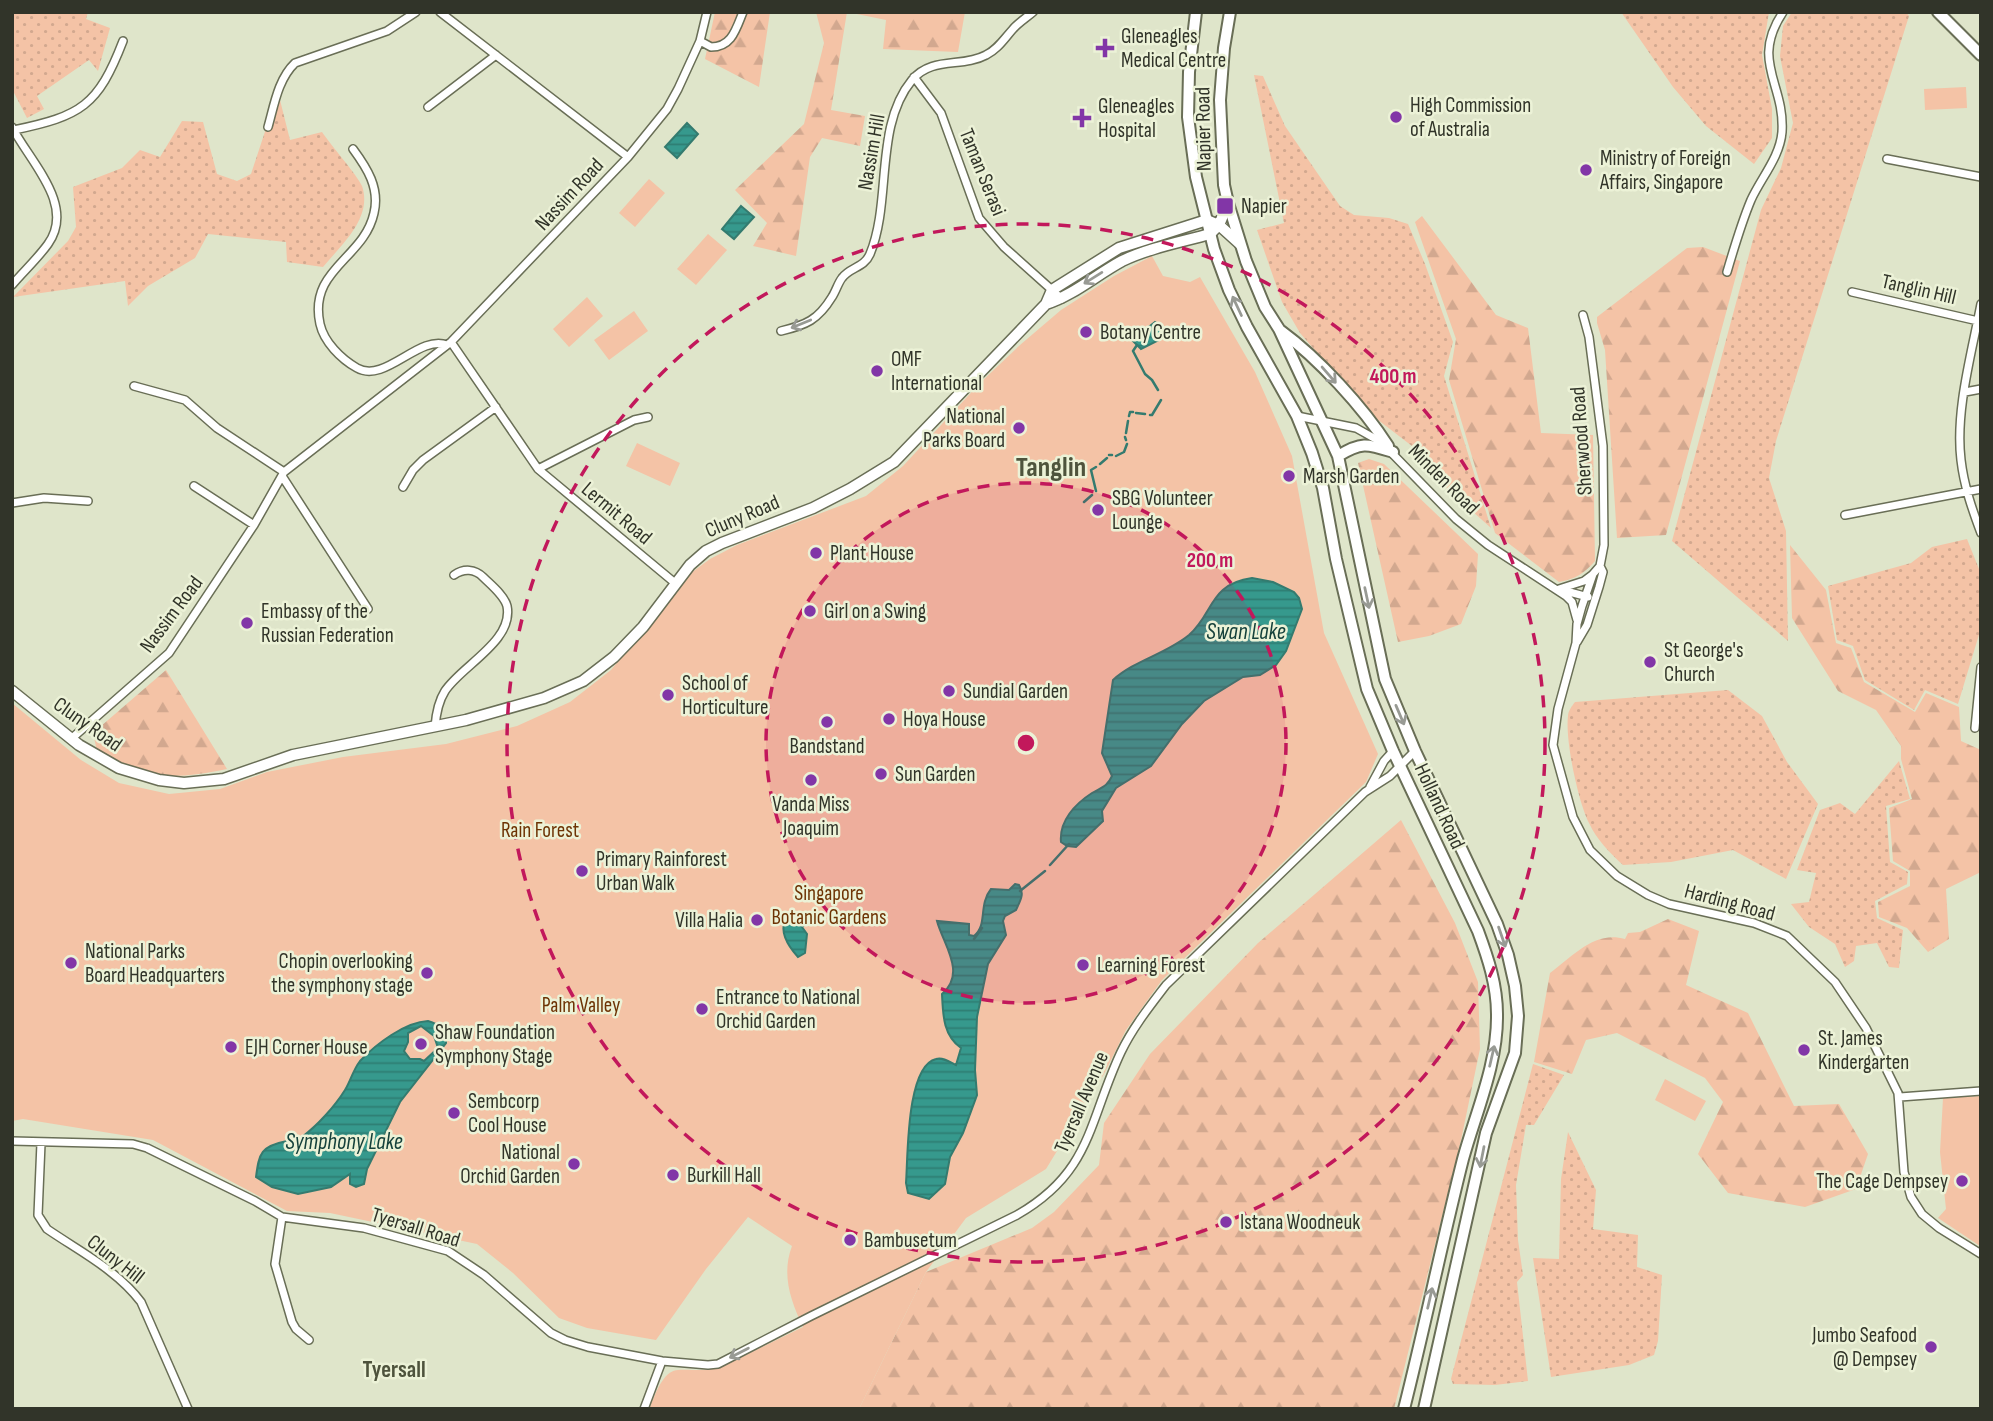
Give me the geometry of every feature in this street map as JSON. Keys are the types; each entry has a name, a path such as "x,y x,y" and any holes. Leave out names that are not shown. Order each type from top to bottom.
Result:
{"main road":[{"name":"Napier Road","path":"1196,12 1189,72 1188,117 1196,177 1210,234"},
{"name":"Napier Road","path":"1230,12 1220,100 1224,185 1240,244"},
{"path":"1938,12 1981,55"},
{"name":"Holland Road","path":"1210,234 1229,290 1297,416 1312,453 1323,488 1336,559 1367,689 1393,751 1478,931 1495,989 1497,1015 1494,1050 1464,1158 1404,1409"},
{"name":"Holland Road","path":"1240,244 1265,307 1279,329 1338,456 1385,679 1415,751 1497,924 1515,986 1518,1016 1515,1053 1486,1133 1424,1409"},
{"path":"1279,329 1320,365 1391,449"},
{"path":"1338,456 1358,445 1368,443 1391,449"},
{"path":"1438,1267 1457,1267"}],"street":[{"path":"268,127 278,91 285,75 295,63 387,31 416,12"},
{"name":"Nassim Road","path":"440,12 628,157"},
{"name":"Nassim Road","path":"71,739 169,653 254,525 283,474 449,344 628,157 667,108 700,41 707,12"},
{"path":"700,41 710,47 725,44 735,32 743,12"},
{"path":"915,77 933,65 975,60 984,56 1001,45 1013,28 1033,12"},
{"path":"1727,272 1738,231 1778,149 1782,133 1779,98 1768,58 1776,24 1783,12"},
{"path":"12,285 50,242 59,212 54,195 20,147 13,129 66,115 96,96 123,41"},
{"path":"428,107 496,55"},
{"name":"Taman Serasi","path":"915,77 941,113 979,218 1004,247 1062,299"},
{"name":"Nassim Hill","path":"781,331 802,326 820,313 842,278 860,267 869,257 894,113 903,92 915,77"},
{"path":"353,149 368,170 373,185 374,216 367,232 330,274 320,291 317,313 321,331 335,350 362,371 376,370 430,345 449,344"},
{"path":"1886,159 1981,177"},
{"name":"Cluny Road","path":"1046,304 1062,299 1125,260 1210,234 1219,225 1228,203"},
{"path":"1052,290 1119,248 1207,220 1219,225 1240,244"},
{"name":"Cluny Road","path":"12,691 71,739 119,768 159,780 184,783 224,779 293,755 435,727 508,710 544,698 583,681 614,657 643,627 690,565 706,551 813,509 894,462 1046,304 1052,290"},
{"name":"Tanglin Hill","path":"1852,292 1978,321"},
{"name":"Tanglin Hill","path":"1981,304 1965,392 1960,457 1966,491 1981,533"},
{"name":"Sherwood Road","path":"1583,315 1589,337 1603,446 1604,545 1600,566 1603,572 1596,600"},
{"name":"Lermit Road","path":"449,344 538,469 675,583"},
{"path":"134,386 185,400 217,428 283,474 368,608"},
{"path":"1965,392 1981,389"},
{"path":"403,487 423,460 496,407"},
{"name":"Minden Road","path":"1297,416 1356,428 1391,449 1456,519 1488,545 1558,589 1572,602 1577,624"},
{"name":"Lermit Road","path":"538,469 634,420 648,417"},
{"path":"194,486 254,525"},
{"path":"1845,516 1981,489"},
{"path":"12,503 44,498 88,501"},
{"path":"1558,589 1588,580 1600,566"},
{"path":"435,727 437,709 443,693 494,642 502,631 507,616 504,599 479,573 467,569 454,575"},
{"path":"1585,597 1593,574"},
{"name":"Minden Road","path":"1558,589 1596,600"},
{"name":"Harding Road","path":"1585,597 1558,709 1553,745 1573,817 1590,850 1617,876 1648,895 1669,904 1754,923 1791,939 1835,982 1866,1028 1893,1078 1899,1097 1904,1171 1911,1197 1922,1214 1938,1228 1981,1254"},
{"name":"Harding Road","path":"1576,643 1587,625 1596,600"},
{"path":"1975,728 1981,667"},
{"path":"1370,788 1384,761 1393,751"},
{"name":"Tyersall Avenue","path":"662,1361 718,1364 1017,1215 1047,1195 1072,1169 1083,1151 1121,1051 1140,1018 1166,985 1370,788 1390,776 1415,751"},
{"path":"1899,1097 1981,1091"},
{"path":"12,1141 41,1143"},
{"name":"Tyersall Road","path":"41,1143 133,1144 147,1147 282,1217 364,1228 448,1251 466,1261 551,1333 589,1347 662,1361"},
{"name":"Cluny Hill","path":"41,1143 37,1213 41,1222 47,1230 122,1280 133,1291 141,1302 188,1409"},
{"path":"282,1217 275,1255 277,1274 292,1322 309,1340"},
{"path":"644,1409 662,1361"}],"green space":[{"path":"88,12 86,19 110,28 98,71 89,60 37,96 44,109 27,118 12,89 12,14"},
{"path":"715,12 770,12 759,87 705,59"},
{"path":"816,12 847,12 831,110 865,116 860,146 822,138 810,157 796,256 753,246 767,223 735,190 804,124 824,43"},
{"path":"847,12 965,12 958,52 883,49 886,20"},
{"path":"1621,12 1769,12 1762,55 1772,109 1772,138 1754,164 1706,126 1673,87"},
{"path":"1792,12 1906,12 1909,16 1776,441 1769,478 1786,531 1788,641 1672,541 1761,210 1781,168 1793,123 1780,56 1783,26"},
{"path":"1254,75 1263,76 1285,126 1340,206 1354,215 1389,218 1408,224 1453,342 1444,376 1491,528 1442,484 1425,456 1369,413 1300,333 1282,302 1257,230 1284,223"},
{"path":"1966,87 1967,108 1925,110 1924,89"},
{"path":"278,92 290,140 322,132 362,186 364,198 359,220 323,267 287,262 286,242 208,234 195,258 148,286 128,306 125,281 13,297 68,241 76,227 73,187 122,168 140,150 160,157 182,121 203,122 217,174 237,181 251,174"},
{"path":"649,179 665,193 635,227 619,213"},
{"path":"1422,216 1496,315 1528,328 1541,433 1593,435 1595,561 1575,577 1559,582 1495,533 1449,380 1456,339 1415,222"},
{"path":"708,234 727,250 696,285 677,269"},
{"path":"1703,247 1740,261 1666,535 1617,538 1605,350 1597,317 1687,248"},
{"name":"Singapore Botanic Gardens","path":"1152,256 1163,276 1190,282 1200,277 1255,372 1292,456 1324,633 1378,754 1366,782 1162,980 1126,1030 1104,1074 1046,1169 966,1218 926,1272 859,1409 649,1409 669,1373 676,1370 721,1367 803,1327 791,1298 787,1278 792,1246 748,1217 706,1269 656,1340 587,1328 559,1318 513,1273 477,1244 330,1213 287,1211 153,1140 23,1119 12,1121 12,703 81,760 119,783 169,794 220,789 267,772 343,757 446,744 517,726 570,702 611,670 691,573 710,559 737,545 866,496 903,466 980,383 1061,310 1114,276"},
{"path":"587,297 603,316 569,347 553,329"},
{"path":"634,311 648,331 609,360 594,340"},
{"path":"637,443 680,463 670,486 626,466"},
{"path":"1369,459 1384,464 1478,554 1476,586 1461,624 1429,636 1398,642 1358,463"},
{"path":"1967,539 1981,574 1981,628 1958,704 1925,690 1914,710 1865,680 1853,646 1837,640 1828,586 1911,563 1932,547"},
{"path":"1790,545 1826,590 1836,643 1851,648 1864,682 1915,712 1926,693 1959,707 1961,741 1981,750 1981,872 1946,889 1949,939 1928,952 1907,928 1879,917 1878,902 1910,886 1910,871 1893,861 1889,808 1912,799 1901,759 1901,746 1876,710 1838,691 1792,618"},
{"path":"166,670 227,769 176,776 143,773 112,761 97,751 93,733"},
{"path":"1728,690 1762,716 1787,762 1818,804 1786,879 1733,850 1671,862 1623,865 1600,840 1585,813 1570,755 1570,709 1575,702"},
{"path":"1899,761 1910,799 1886,806 1890,862 1908,872 1907,884 1875,901 1877,918 1903,930 1899,968 1889,967 1877,943 1856,946 1854,961 1845,967 1835,944 1809,927 1791,904 1809,902 1816,873 1797,870 1820,810 1840,803 1855,814"},
{"path":"1401,820 1455,923 1478,982 1480,1049 1461,1140 1394,1409 859,1409 926,1272 1032,1228 1054,1212 1099,1165 1104,1123 1150,1054 1258,943"},
{"path":"1668,919 1699,931 1686,985 1748,1013 1794,1106 1839,1104 1868,1154 1856,1189 1805,1207 1728,1193 1698,1154 1723,1102 1705,1078 1617,1033 1586,1040 1572,1074 1534,1062 1550,973 1594,941 1614,937 1625,939 1628,933 1640,932"},
{"path":"1533,1064 1564,1075 1534,1125 1526,1125 1516,1185 1518,1240 1523,1275 1517,1282 1528,1381 1495,1385 1453,1384 1451,1379"},
{"path":"1665,1079 1706,1101 1695,1121 1655,1100"},
{"name":"The Cage Dempsey","path":"1981,1096 1980,1246 1938,1218 1946,1209 1940,1152 1943,1098"},
{"path":"1568,1132 1596,1190 1593,1229 1638,1235 1637,1267 1662,1275 1658,1341 1654,1355 1629,1365 1551,1377 1533,1258 1559,1259 1561,1179"}],"water":[{"path":"687,123 698,134 677,158 665,147"},
{"path":"741,206 754,217 734,239 722,229"},
{"path":"1155,322 1164,328 1171,328 1171,334 1141,349 1132,340"},
{"name":"Swan Lake","path":"1252,578 1273,582 1294,592 1299,598 1302,609 1286,651 1276,665 1260,675 1243,677 1204,701 1182,724 1151,766 1116,788 1102,811 1103,821 1076,847 1061,842 1065,820 1069,814 1086,797 1106,785 1112,776 1102,753 1113,680 1131,667 1180,642 1197,626 1220,593 1238,581"},
{"path":"1015,884 1021,888 1021,898 1016,910 1005,916 1003,921 1006,935 988,964 977,1017 977,1095 963,1133 950,1157 945,1184 929,1199 908,1193 906,1183 910,1114 919,1078 926,1065 936,1059 944,1059 956,1065 961,1048 947,1031 944,1017 942,994 953,977 953,968 937,921 969,924 969,935 974,936 981,926 985,902 991,889 1009,890"},
{"path":"788,917 800,924 812,918 802,927 807,934 805,953 798,957 784,932"},
{"name":"Symphony Lake","path":"428,1021 439,1026 444,1032 446,1043 400,1102 367,1169 364,1184 356,1187 350,1184 350,1174 331,1187 298,1194 272,1187 256,1177 260,1156 267,1148 302,1137 336,1102 358,1064 367,1054 391,1035 419,1022","holes":["421,1026 434,1036 438,1048 424,1061 410,1059 404,1051 408,1033"]}],"waterway":[{"path":"1137,345 1133,351 1145,374 1158,390"},
{"path":"1150,415 1161,400"},
{"path":"1129,416 1130,412 1133,412"},
{"path":"1136,413 1145,414"},
{"path":"1126,433 1128,421"},
{"path":"1116,456 1124,452 1127,444"},
{"path":"1100,464 1107,458"},
{"path":"1096,467 1091,470 1096,491"},
{"path":"1084,502 1092,495"},
{"path":"1050,865 1069,844"},
{"path":"1020,891 1045,871"},
{"path":"974,939 982,928"}],"place":[{"name":"Gleneagles Medical Centre","path":"1105,48"},
{"name":"High Commission of Australia","path":"1396,117"},
{"name":"Gleneagles Hospital","path":"1082,118"},
{"name":"Ministry of Foreign Affairs, Singapore","path":"1586,170"},
{"name":"Napier","path":"1225,206"},
{"name":"Botany Centre","path":"1086,332"},
{"name":"OMF International","path":"877,371"},
{"name":"National Parks Board","path":"1019,428"},
{"name":"Marsh Garden","path":"1289,476"},
{"name":"SBG Volunteer Lounge","path":"1098,510"},
{"name":"Plant House","path":"816,553"},
{"name":"Girl on a Swing","path":"810,611"},
{"name":"Embassy of the Russian Federation","path":"247,623"},
{"name":"St George's Church","path":"1650,662"},
{"name":"Sundial Garden","path":"949,691"},
{"name":"School of Horticulture","path":"668,695"},
{"name":"Hoya House","path":"889,719"},
{"name":"Bandstand","path":"827,722"},
{"name":"Sun Garden","path":"881,774"},
{"name":"Vanda Miss Joaquim","path":"811,780"},
{"name":"Primary Rainforest Urban Walk","path":"582,871"},
{"name":"Villa Halia","path":"757,920"},
{"name":"National Parks Board Headquarters","path":"71,963"},
{"name":"Learning Forest","path":"1083,965"},
{"name":"Chopin overlooking the symphony stage","path":"427,973"},
{"name":"Entrance to National Orchid Garden","path":"702,1009"},
{"name":"Shaw Foundation Symphony Stage","path":"421,1044"},
{"name":"EJH Corner House","path":"231,1047"},
{"name":"St. James Kindergarten","path":"1804,1050"},
{"name":"Sembcorp Cool House","path":"454,1113"},
{"name":"National Orchid Garden","path":"574,1164"},
{"name":"Burkill Hall","path":"673,1175"},
{"name":"The Cage Dempsey","path":"1962,1181"},
{"name":"Istana Woodneuk","path":"1226,1222"},
{"name":"Bambusetum","path":"850,1240"},
{"name":"Jumbo Seafood @ Dempsey","path":"1931,1347"}],"district":[{"name":"Tanglin","path":"1051,466"},
{"name":"Tyersall","path":"394,1369"}],"park label":[{"name":"Rain Forest","path":"540,830"},
{"name":"Palm Valley","path":"581,1005"}]}
